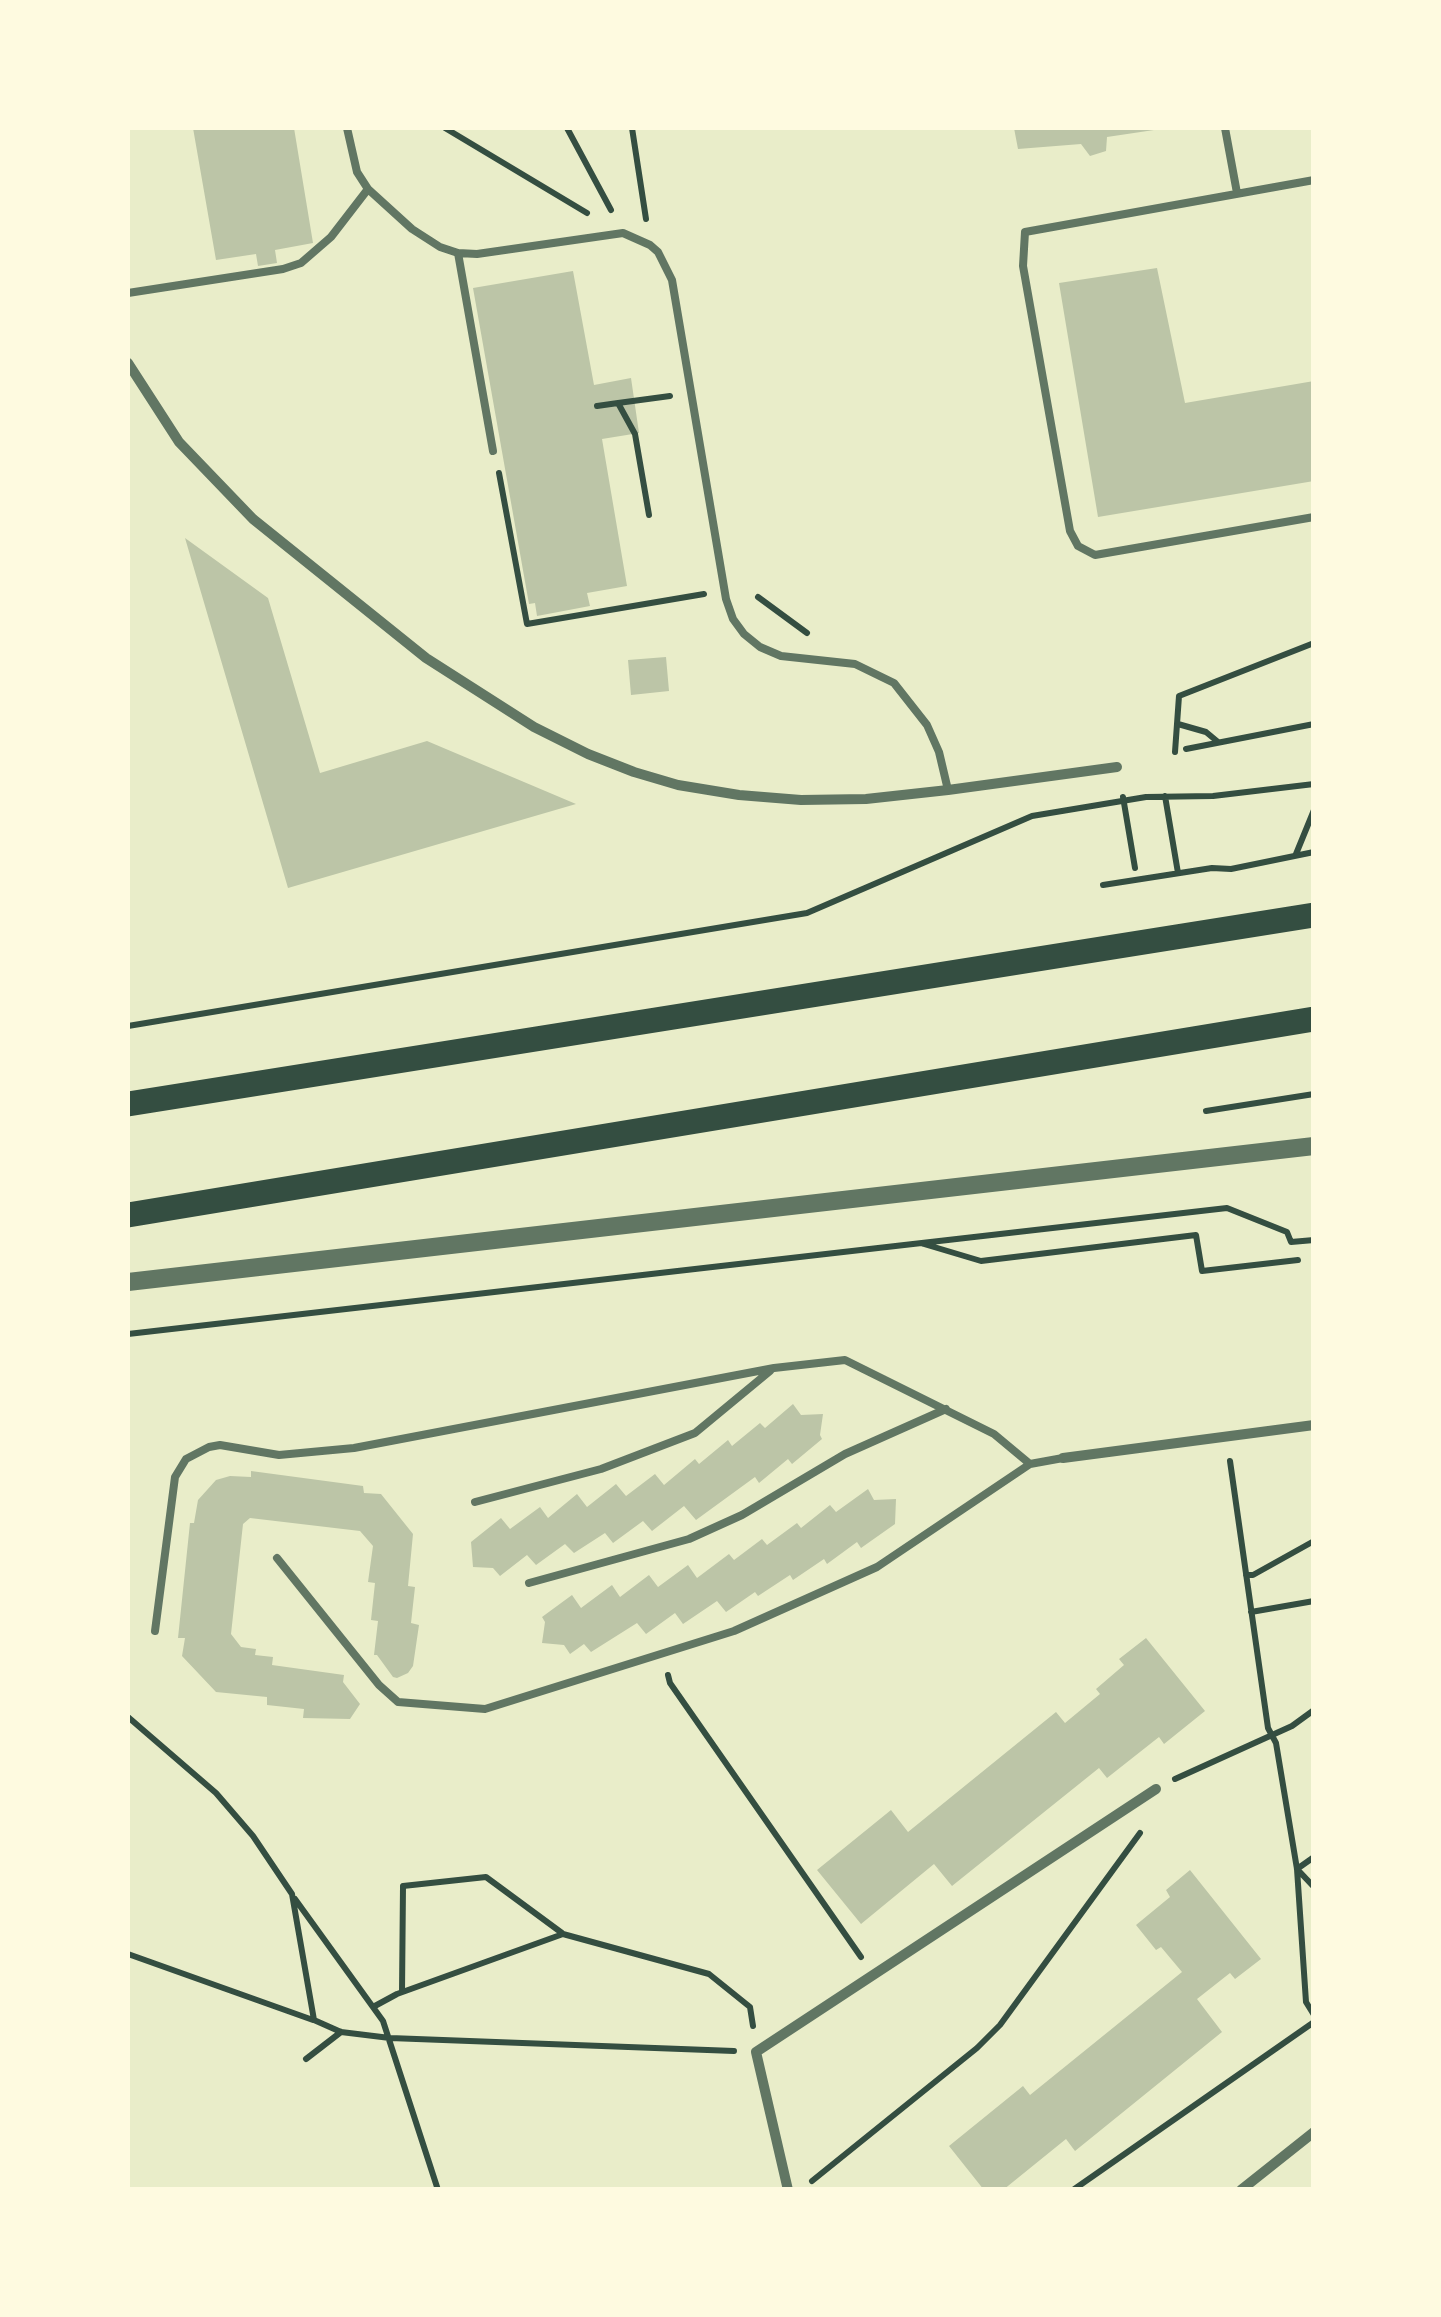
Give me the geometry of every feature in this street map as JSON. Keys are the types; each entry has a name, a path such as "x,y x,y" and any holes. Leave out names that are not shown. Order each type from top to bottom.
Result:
{"main road":[{"path":"128,1104 1314,915"},
{"path":"128,1215 1314,1020"}],"street":[{"path":"128,363 179,442 253,520 426,658 534,726 634,772 739,796 801,800 948,790 1117,766"},
{"path":"128,1282 1314,1146"},
{"path":"1063,1458 1314,1425"},
{"path":"788,2190 756,2052 1161,1791"},
{"path":"1241,2190 1314,2132"}],"lane":[{"path":"347,128 357,172 368,189 412,229 440,247 477,254 623,233 650,245 672,280 732,619 760,648 780,656 855,664 894,682 927,724 948,790"},
{"path":"1225,128 1237,193"},
{"path":"1314,180 1025,232 1023,266 1070,531 1078,546 1095,555 1314,517"},
{"path":"128,293 301,263 331,238 368,189"},
{"path":"458,253 493,451"},
{"path":"155,1630 172,1489 180,1467 197,1450 220,1445 278,1455 354,1448 774,1368 845,1360 994,1434 1030,1464"},
{"path":"475,1502 601,1469 694,1433 774,1368"},
{"path":"529,1583 689,1539 742,1515 845,1454 946,1409"},
{"path":"276,1558 379,1685 398,1702 485,1709 734,1631 877,1568 1030,1464 1063,1458"}],"path":[{"path":"445,128 623,233"},
{"path":"567,128 623,233"},
{"path":"632,128 650,245"},
{"path":"597,406 691,394"},
{"path":"618,403 635,434 649,515"},
{"path":"493,451 527,624 725,591"},
{"path":"1175,752 1178,696 1314,643"},
{"path":"1178,724 1206,732 1220,743"},
{"path":"1186,750 1314,724"},
{"path":"1117,766 1134,868"},
{"path":"128,1026 806,913 1032,816 1123,800 1214,796 1314,784"},
{"path":"1164,796 1178,873"},
{"path":"1296,854 1314,810"},
{"path":"1103,885 1231,869 1314,852"},
{"path":"1206,1111 1314,1094"},
{"path":"128,1334 1227,1208 1286,1232 1290,1242 1314,1240"},
{"path":"918,1242 981,1261 1196,1236 1202,1271 1298,1260"},
{"path":"1074,2190 1314,2018 1306,2002 1297,1869 1276,1743 1268,1728 1230,1461"},
{"path":"1246,1575 1314,1541"},
{"path":"1250,1612 1314,1602"},
{"path":"662,1654 670,1684 873,1974"},
{"path":"1190,1772 1292,1726 1314,1710"},
{"path":"128,1718 216,1793 252,1836 372,2007 390,2038 438,2190"},
{"path":"1161,1791 1172,1781"},
{"path":"802,2190 1000,2025 1149,1820"},
{"path":"1297,1869 1314,1857"},
{"path":"1297,1869 1314,1887"},
{"path":"128,1954 341,2032 390,2038 756,2052 750,2008 709,1974 563,1934 486,1878 403,1886 402,1992"},
{"path":"292,1894 314,2020"},
{"path":"372,2007 402,1992 563,1934"},
{"path":"306,2059 341,2032"}],"building":[{"path":"193,128 294,128 313,243 275,250 277,263 258,266 256,254 216,260"},
{"path":"1014,128 1154,130 1107,137 1106,151 1090,156 1081,144 1018,149"},
{"path":"1157,268 1185,403 1314,381 1314,481 1098,517 1059,283"},
{"path":"573,271 594,385 631,378 639,433 602,439 627,586 587,593 590,606 537,616 535,603 529,604 473,288"},
{"path":"185,538 268,598 320,773 427,741 576,804 288,888"},
{"path":"666,657 669,691 631,695 628,660"},
{"path":"793,1404 801,1415 823,1414 822,1439 792,1464 788,1459 759,1483 755,1477 696,1520 684,1506 652,1531 643,1521 613,1543 605,1533 574,1553 565,1544 536,1565 527,1555 500,1576 493,1568 473,1567 471,1542 501,1518 510,1529 540,1507 548,1518 577,1494 587,1507 616,1484 626,1496 655,1474 664,1485 695,1459 699,1464 728,1440 732,1446 760,1423 765,1428"},
{"path":"251,1471 363,1486 364,1493 381,1494 413,1534 408,1586 415,1587 411,1623 419,1625 413,1666 397,1678 374,1655 378,1621 371,1620 375,1583 368,1582 373,1546 360,1531 250,1518 243,1524 231,1634 241,1647 256,1649 255,1655 273,1657 272,1665 344,1675 343,1682 360,1704 350,1719 303,1718 304,1709 267,1705 267,1697 216,1692 182,1656 185,1638 178,1638 190,1523 194,1523 198,1500 216,1480 251,1477"},
{"path":"868,1489 874,1500 896,1499 895,1524 861,1548 857,1542 827,1564 824,1559 793,1580 790,1575 726,1612 717,1601 683,1624 675,1613 646,1634 637,1623 591,1652 584,1644 570,1654 564,1645 542,1643 542,1617 572,1595 581,1608 612,1585 620,1597 649,1575 658,1587 688,1565 697,1578 729,1554 734,1560 762,1539 767,1545 797,1523 801,1528 830,1505 836,1512"},
{"path":"1146,1638 1205,1711 1164,1744 1159,1737 1107,1778 1099,1768 952,1886 934,1864 861,1924 817,1870 891,1810 908,1832 1056,1712 1065,1723 1100,1694 1096,1689 1124,1665 1119,1659"},
{"path":"1190,1870 1261,1959 1235,1979 1230,1973 1197,1999 1222,2032 1075,2151 1066,2139 1003,2190 984,2190 949,2146 1023,2086 1030,2095 1182,1972 1161,1947 1156,1950 1136,1925 1170,1897 1166,1890"}]}
